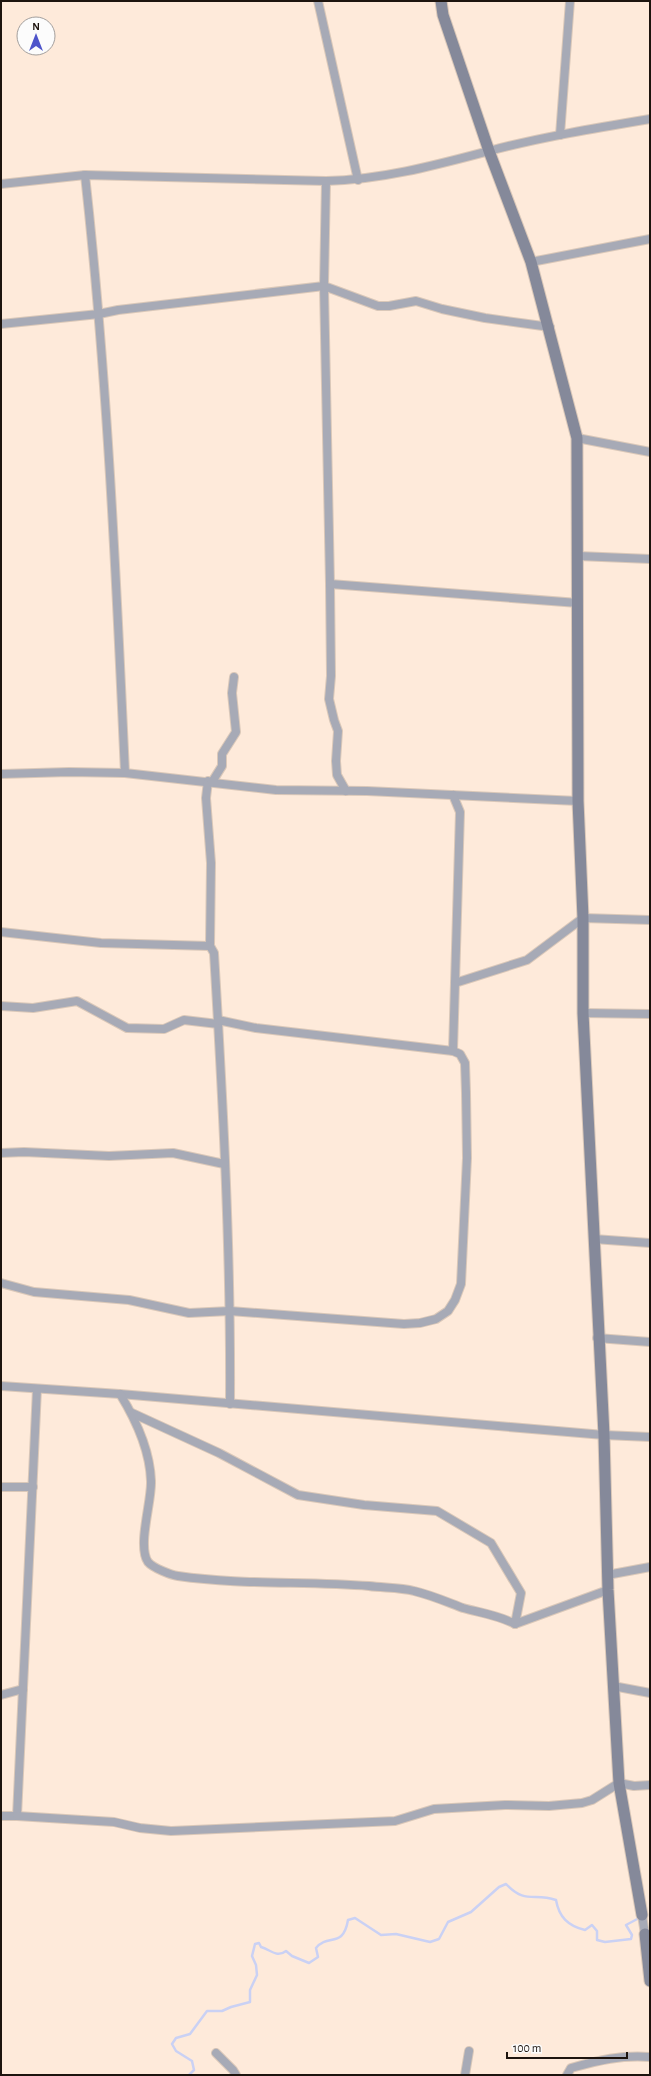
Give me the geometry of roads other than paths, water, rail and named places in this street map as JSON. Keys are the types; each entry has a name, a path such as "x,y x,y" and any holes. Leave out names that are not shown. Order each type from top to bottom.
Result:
{"street":[{"path":"318,1 358,180"},
{"path":"441,1 443,15 489,151 531,262 550,327 577,438 578,801 583,918 583,1013 604,1435 607,1575 619,1784 645,1934 650,1981"},
{"path":"560,135 570,1"},
{"path":"1,184 85,175 326,181 358,180 464,158 560,135 650,119"},
{"path":"85,175 99,314 118,617 125,773"},
{"path":"326,181 324,286 330,584 331,676 329,699 338,731 336,761 337,775 346,791"},
{"path":"531,262 650,242"},
{"path":"1,324 99,314 118,310 324,286 378,306 390,306 416,301 463,313 550,327"},
{"path":"577,438 650,452"},
{"path":"578,556 650,559"},
{"path":"330,584 578,603"},
{"path":"230,1404 230,1311 218,1022 214,953 210,946 211,863 206,798 210,782 222,766 222,754 236,732 232,693 234,677"},
{"path":"1,774 69,772 125,773 276,790 346,791 578,801"},
{"path":"453,795 460,812 453,1051"},
{"path":"455,983 527,960 583,918 650,920"},
{"path":"1,932 101,943 210,946"},
{"path":"1,1006 33,1008 77,1001 126,1028 164,1029 184,1020 218,1022 256,1028 453,1051 460,1054 465,1063 467,1158 461,1284 455,1300 448,1310 436,1319 420,1323 404,1324 230,1311 189,1313 129,1300 34,1292 1,1283"},
{"path":"583,1013 650,1014"},
{"path":"1,1153 24,1152 109,1156 173,1154 224,1164"},
{"path":"594,1239 650,1243"},
{"path":"598,1338 650,1342"},
{"path":"1,1386 120,1394 604,1435 650,1437"},
{"path":"17,1816 37,1389"},
{"path":"120,1394 132,1414 148,1456 151,1481 144,1544 149,1562 155,1567 176,1576 254,1582 339,1584 414,1590 465,1608 499,1616 515,1624 608,1590"},
{"path":"132,1414 220,1453 298,1495 364,1505 437,1511 491,1543 521,1593 515,1624"},
{"path":"1,1487 33,1487"},
{"path":"607,1575 650,1567"},
{"path":"614,1686 650,1693"},
{"path":"1,1695 23,1689"},
{"path":"1,1816 114,1822 140,1828 171,1831 395,1821 440,1809 582,1803 592,1800 619,1784 634,1786 650,1785"},
{"path":"465,2075 469,2051"},
{"path":"216,2054 234,2070 236,2075"},
{"path":"567,2075 571,2068 596,2061 626,2055 650,2057"}],"waterway":[{"path":"189,2075 194,2070 192,2061 176,2051 172,2044 176,2038 190,2034 207,2011 222,2011 250,2002 250,1990 257,1975 256,1965 252,1956 255,1944 259,1943 261,1947 277,1954 286,1951 292,1956 309,1963 318,1957 316,1948 325,1941 339,1938 346,1929 348,1920 355,1918 381,1935 396,1934 430,1942 439,1939 448,1922 471,1912 499,1887 506,1884 519,1894 525,1896 556,1900 559,1911 565,1920 574,1926 585,1930 592,1925 597,1931 597,1940 605,1942 631,1939 632,1935 626,1925 641,1917"}]}
